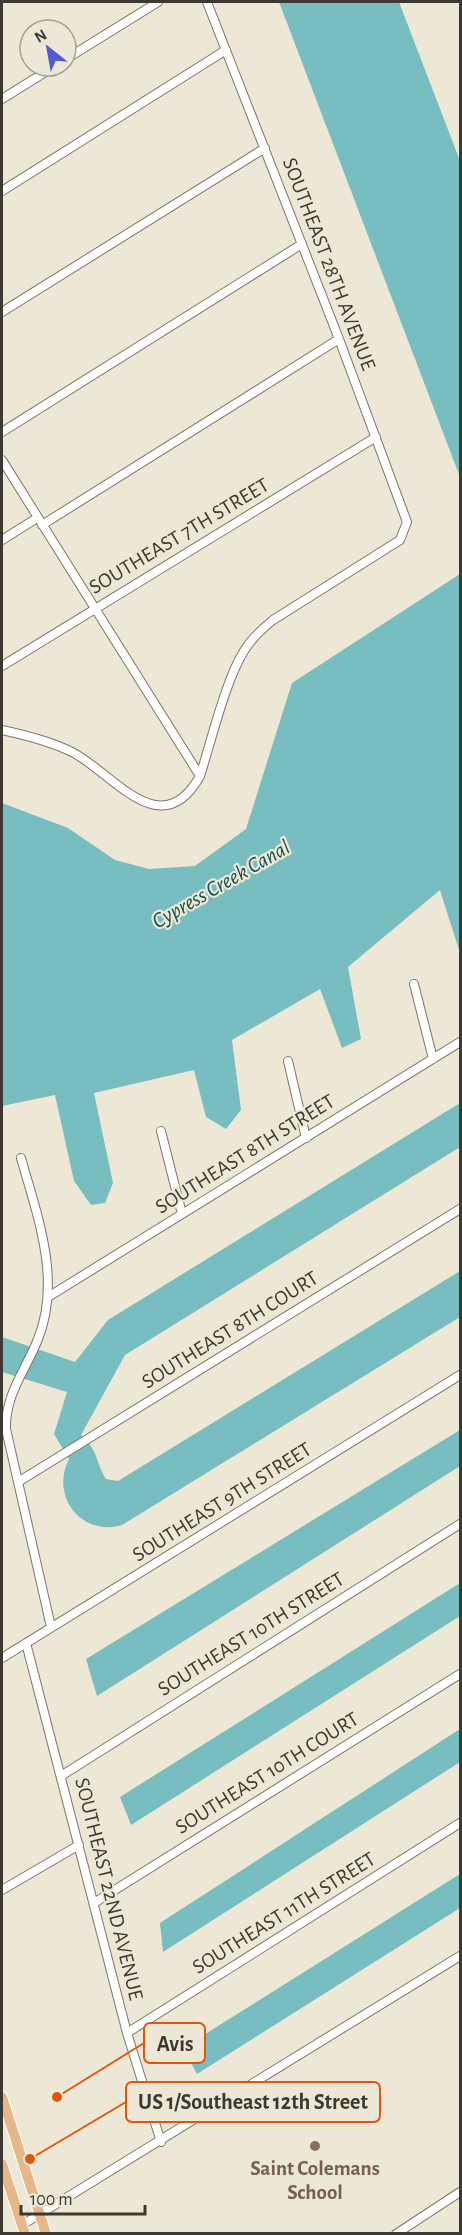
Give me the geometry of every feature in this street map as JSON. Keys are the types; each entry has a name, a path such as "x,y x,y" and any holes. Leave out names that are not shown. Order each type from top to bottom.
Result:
{"main road":[{"path":"2,2097 46,2234"},
{"path":"2,2164 23,2229"}],"street":[{"path":"78,52 158,2"},
{"name":"SOUTHEAST 28TH AVENUE","path":"200,776 235,668 243,651 273,620 400,540 407,522 339,339 207,2"},
{"path":"2,191 226,50"},
{"path":"2,99 36,78"},
{"path":"2,312 264,148"},
{"path":"2,432 302,244"},
{"path":"2,540 40,521 339,339"},
{"name":"SOUTHEAST 7TH STREET","path":"2,666 376,437"},
{"path":"2,460 200,776 194,786 176,800 151,805 133,797 73,752 31,736 2,730"},
{"path":"414,984 433,1059"},
{"name":"SOUTHEAST 8TH STREET","path":"48,1297 460,1042"},
{"path":"288,1060 306,1138"},
{"path":"161,1131 182,1214"},
{"path":"21,1158 45,1252 48,1297 38,1339 15,1384 5,1414 6,1429 51,1627"},
{"name":"SOUTHEAST 8TH COURT","path":"18,1482 460,1209"},
{"name":"SOUTHEAST 9TH STREET","path":"2,1658 460,1376"},
{"name":"SOUTHEAST 10TH STREET","path":"61,1776 460,1524"},
{"name":"SOUTHEAST 22ND AVENUE","path":"26,1643 127,2033 162,2142"},
{"name":"SOUTHEAST 10TH COURT","path":"93,1903 460,1674"},
{"name":"SOUTHEAST 11TH STREET","path":"127,2033 460,1823"},
{"path":"2,1890 79,1845"},
{"path":"23,2229 40,2215 162,2142 460,1956"},
{"path":"396,2234 460,2192"}],"water":[{"path":"279,2 399,2 460,161 460,477"},
{"name":"Cypress Creek Canal","path":"460,574 460,953 440,890 348,967 361,1039 342,1048 320,989 232,1040 241,1110 226,1129 206,1117 194,1070 94,1093 113,1183 105,1203 91,1205 74,1181 55,1095 2,1106 2,803 68,828 115,860 149,869 195,866 246,829 292,683"},
{"path":"460,1103 460,1147 125,1355 81,1435 94,1452 106,1479 118,1481 460,1271 460,1317 122,1525 107,1527 94,1525 82,1519 67,1499 64,1473 69,1459 54,1434 67,1392 2,1372 2,1337 75,1362 108,1320"},
{"path":"460,1430 460,1466 97,1696 86,1659"},
{"path":"460,1583 460,1616 131,1825 120,1797"},
{"path":"460,1729 460,1762 163,1952 160,1923"},
{"path":"460,1874 460,1908 197,2074 183,2048"}],"place":[{"name":"Avis","path":"57,2097"},
{"name":"Saint Colemans School","path":"315,2146"},
{"name":"US 1/Southeast 12th Street","path":"30,2159"}]}
